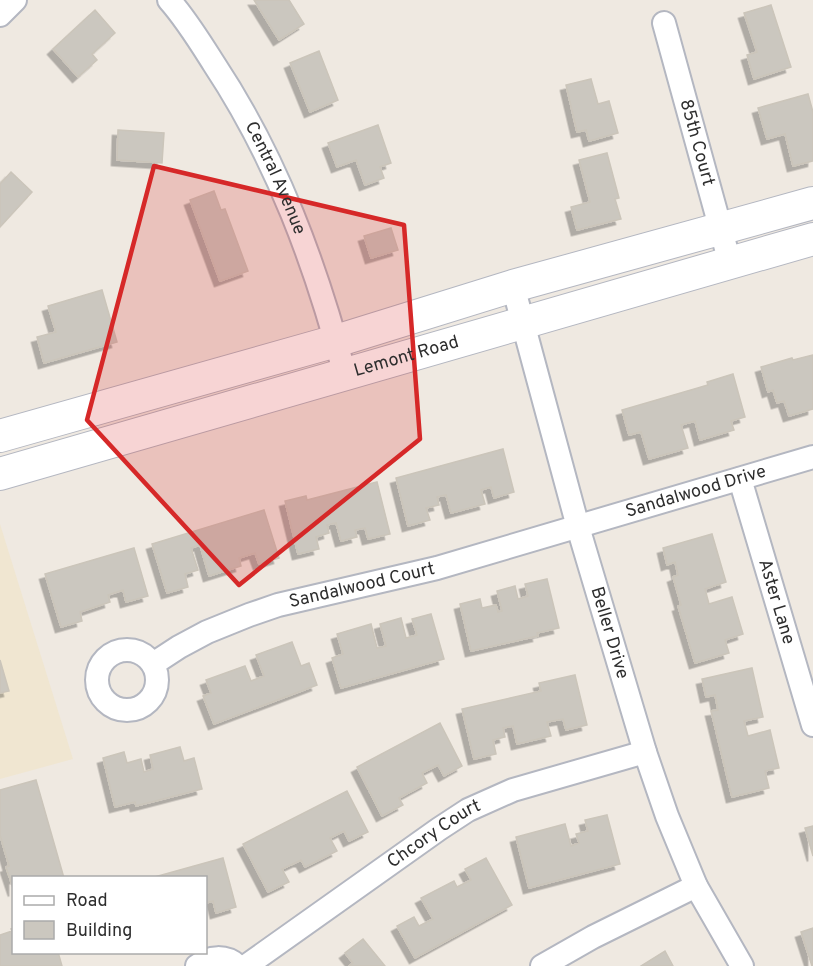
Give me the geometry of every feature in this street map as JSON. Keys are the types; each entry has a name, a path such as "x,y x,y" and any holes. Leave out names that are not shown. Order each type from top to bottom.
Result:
{"main road":[{"name":"Lemont Road","path":"0,436 336,341 513,286 813,203"},
{"name":"Lemont Road","path":"0,474 813,239"}],"street":[{"path":"0,15 15,0"},
{"name":"Central Avenue","path":"169,0 221,75 264,150 299,229 345,375"},
{"name":"85th Court","path":"664,23 730,263"},
{"name":"Beller Drive","path":"513,286 578,527 645,752 667,816 696,886 742,966"},
{"name":"Sandalwood Drive","path":"578,527 813,457"},
{"name":"Aster Lane","path":"740,478 813,725"},
{"name":"Sandalwood Court","path":"153,664 207,632 268,608 407,576 578,527"},
{"name":"Chcory Court","path":"246,966 468,810 513,790 645,752"},
{"path":"542,966 593,937 696,886"},
{"path":"197,966 213,958 224,958 238,966"}],"highlighted area":[{"path":"154,166 404,225 420,439 239,585 87,420"}],"shaded area":[{"path":"0,524 73,759 0,779"}],"building":[{"path":"254,0 289,0 304,24 279,40"},
{"path":"771,5 791,67 754,79 747,55 757,52 744,13"},
{"path":"95,10 115,33 92,54 97,60 78,77 53,49"},
{"path":"319,51 338,100 310,112 290,63"},
{"path":"591,79 598,104 609,101 618,133 589,141 586,130 577,132 566,85"},
{"path":"808,94 813,112 813,161 793,166 785,134 767,139 758,108"},
{"path":"378,125 391,163 380,167 384,178 365,185 356,160 337,167 328,143"},
{"path":"118,130 164,133 162,163 117,160"},
{"path":"607,153 619,198 615,199 621,219 577,230 571,207 590,202 579,160"},
{"path":"11,172 32,192 0,227 0,184"},
{"path":"214,191 221,210 225,209 248,271 220,281 190,200"},
{"path":"391,228 398,250 371,258 364,236"},
{"path":"102,290 117,342 44,363 37,337 56,332 48,306"},
{"path":"813,355 813,409 789,416 784,401 777,403 773,390 768,392 761,367"},
{"path":"733,374 745,417 731,421 734,430 700,440 695,421 681,425 688,448 649,459 641,432 629,435 622,410 708,385 707,382"},
{"path":"503,449 514,492 494,498 491,487 481,490 485,504 451,513 446,495 437,497 439,505 426,508 430,520 408,526 396,478"},
{"path":"377,482 390,534 368,539 365,528 355,530 357,537 341,541 336,523 327,525 329,533 316,537 319,549 298,554 285,501 306,496 307,500"},
{"path":"264,510 279,558 259,564 255,553 239,558 241,566 209,576 200,545 191,548 198,570 185,574 188,587 167,593 152,544"},
{"path":"712,534 726,582 705,589 709,604 732,597 743,634 725,640 729,653 695,663 678,606 681,605 673,577 678,575 675,562 667,565 663,548"},
{"path":"134,548 148,596 126,602 123,590 108,595 110,602 80,612 82,621 61,627 45,574"},
{"path":"547,579 559,628 537,633 538,636 471,651 460,604 480,599 482,608 496,605 498,612 502,611 497,591 515,586 518,599 528,596 525,584"},
{"path":"431,614 444,659 341,688 332,658 343,654 337,634 371,624 377,648 386,646 380,624 401,618 406,638 417,635 412,619"},
{"path":"292,642 301,666 309,663 317,685 214,724 203,696 211,693 206,680 245,666 251,681 264,676 256,655"},
{"path":"0,660 9,691 0,693"},
{"path":"752,668 763,717 744,721 748,736 770,730 779,768 765,771 769,788 732,797 711,711 718,710 715,695 706,697 702,679"},
{"path":"575,675 587,725 566,730 563,719 547,722 551,736 517,744 513,726 503,728 505,737 493,740 496,754 474,759 462,709 541,691 539,683"},
{"path":"440,723 462,766 444,776 438,765 422,773 427,783 399,798 403,805 382,816 357,767"},
{"path":"180,747 184,761 194,758 202,789 136,806 135,802 115,807 103,758 124,752 127,763 141,759 144,772 153,769 150,755"},
{"path":"36,780 63,876 12,876 12,885 0,835 0,790"},
{"path":"347,791 368,832 349,841 344,831 330,838 337,851 305,867 301,860 282,869 289,882 268,892 243,844"},
{"path":"607,815 620,864 529,888 516,837 565,824 571,846 579,843 576,834 588,831 585,820"},
{"path":"813,826 813,856 805,828"},
{"path":"223,858 236,907 216,913 213,901 207,903 207,876 158,876"},
{"path":"486,858 512,905 415,958 397,926 414,917 419,926 433,919 421,898 454,881 457,887 471,880 465,869"},
{"path":"813,928 813,966 812,966 801,932"},
{"path":"12,931 12,954 59,954 62,966 0,966 0,935"},
{"path":"363,939 385,966 349,966 353,963 345,953"},
{"path":"665,951 673,966 641,966"}]}
